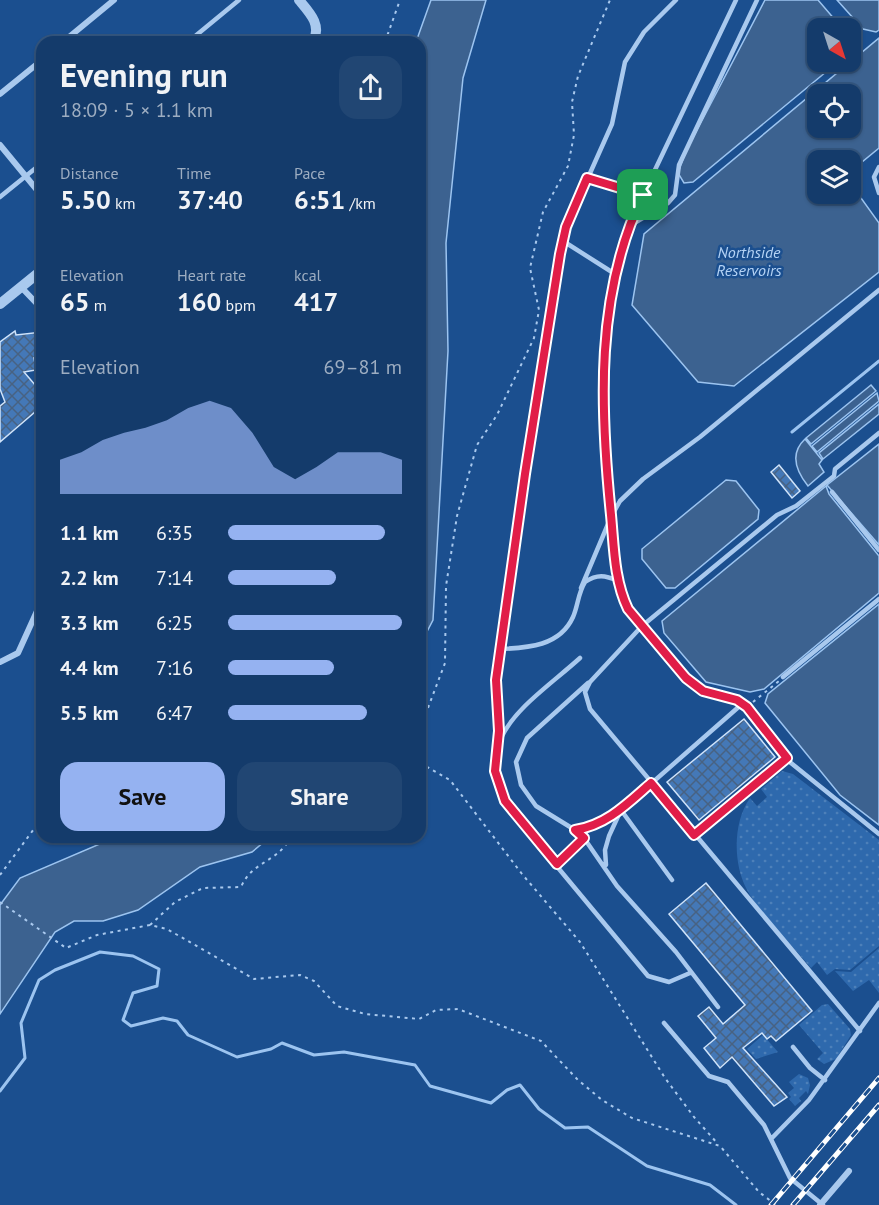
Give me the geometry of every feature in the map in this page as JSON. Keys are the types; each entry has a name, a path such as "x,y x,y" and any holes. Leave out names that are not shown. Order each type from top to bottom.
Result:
{"street":[{"path":"70,36 114,0"},
{"path":"299,0 314,19 317,29 315,36"},
{"path":"0,94 36,65"},
{"path":"0,145 36,188"},
{"path":"0,304 36,275"},
{"path":"21,287 36,303"},
{"path":"0,662 18,653 36,613"},
{"path":"821,1205 849,1171"}],"lane":[{"path":"195,36 239,0"},
{"path":"676,0 644,32 625,62 612,123 566,227 525,474 500,649 496,680 495,771 505,801 648,976 669,982 690,973"},
{"path":"736,0 643,195 630,225 615,274 604,361 604,426 618,581 628,609 696,687 744,705 787,758 879,834"},
{"path":"630,225 668,203 675,195 679,165 757,0"},
{"path":"879,167 874,177 879,193"},
{"path":"0,197 36,168"},
{"path":"587,178 643,195"},
{"path":"563,241 615,274"},
{"path":"500,649 538,646 553,639 572,619 581,588 620,501 643,479 700,437 879,290"},
{"path":"718,1007 676,952 609,873 584,838 543,811 529,798 521,785 516,762 527,738 537,726 590,682 642,626 777,515 796,506 834,476 835,469 879,433"},
{"path":"832,492 879,550"},
{"path":"581,588 585,582 598,576 606,576 618,581"},
{"path":"783,677 879,599"},
{"path":"497,745 520,709 580,658"},
{"path":"590,682 585,692 590,709 860,1031"},
{"path":"575,830 597,825 621,810 744,705"},
{"path":"694,835 787,758"},
{"path":"609,873 605,850 621,810"},
{"path":"621,810 672,880"},
{"path":"557,864 584,838"},
{"path":"772,1138 825,1080 879,1003"},
{"path":"664,1023 709,1076 728,1082 772,1138 790,1178 821,1205"},
{"path":"793,1047 825,1080"}],"path":[{"path":"387,36 399,0"},
{"path":"426,713 445,663 446,586 457,516 477,445 497,415 534,338 539,310 530,268 543,212 568,166 574,135 572,102 578,76 610,0"},
{"path":"744,705 783,677"},
{"path":"426,766 450,780 522,874 580,942 665,1078 694,1117 759,1192 776,1205"},
{"path":"0,875 36,826"},
{"path":"150,925 175,902 203,888 241,887 247,873 283,851 288,843"},
{"path":"0,902 66,948 97,935 150,925 167,929 254,980 300,975 315,981 337,1006 365,1014 419,1019 435,1010 458,1009 541,1041 578,1080 602,1100 632,1118 720,1146"}],"shaded area":[{"path":"782,771 793,774 879,840 879,946 850,970 835,969 827,975 817,962 811,968 751,897 742,878 737,842 744,808 750,798 757,806 767,797 761,789"},
{"path":"879,948 879,993 869,980 853,991 835,971 851,972"},
{"path":"828,1004 850,1029 851,1035 836,1059 824,1064 817,1059 823,1053 799,1025 822,1005"},
{"path":"763,1035 778,1052 756,1059 747,1049"},
{"path":"799,1074 808,1078 810,1085 808,1094 806,1091 799,1098 801,1101 795,1106 789,1099 791,1097 788,1093 794,1088 789,1082"}],"water":[{"path":"431,0 486,0 463,78 446,243 448,351 433,620 426,633 426,36 418,36"},
{"path":"765,0 818,0 833,18 807,18 807,72 826,72 811,84 807,84 807,88 693,182 684,183 678,173 686,151"},
{"path":"837,0 879,0 879,30 876,32 863,29 861,18 853,18"},
{"name":"Northside Reservoirs","path":"879,38 879,148 861,163 861,150 807,150 807,204 861,204 861,198 879,223 879,272 734,386 698,382 632,305 644,234 807,98 807,138 861,138 861,84 824,84 838,72 861,72 861,53"},
{"path":"871,385 876,391 811,444 806,438"},
{"path":"877,393 879,401 817,452 812,446"},
{"path":"879,404 879,414 823,459 819,453"},
{"path":"805,439 822,460 819,464 824,472 808,486 796,462 797,451"},
{"path":"879,444 879,545 827,485"},
{"path":"726,480 736,481 759,510 758,519 675,588 666,588 642,559 642,549"},
{"path":"826,486 829,494 879,556 879,593 764,689 750,692 706,682 664,633 662,621"},
{"path":"879,604 879,825 840,795 765,703 768,694"},
{"path":"102,843 263,843 252,852 200,867 138,910 103,921 74,921 55,932 0,1014 0,905 20,878"}],"building":[{"path":"15,331 16,335 36,333 36,358 34,358 36,370 24,372 36,386 36,411 0,442 0,406 5,402 0,389 0,342"},
{"path":"779,465 800,491 792,498 771,472"},
{"path":"744,719 775,757 699,820 667,782"},
{"path":"706,883 812,1011 776,1041 771,1036 767,1039 762,1033 743,1048 787,1097 774,1106 732,1057 720,1068 704,1048 716,1038 698,1016 709,1007 723,1024 745,1005 669,914"}],"waterway":[{"path":"792,432 879,361"},
{"path":"0,1091 25,1058 21,1023 39,980 55,970 100,952 133,956 159,969 157,986 133,993 123,1020 131,1026 163,1018 177,1021 188,1035 237,1057 271,1049 282,1043 314,1055 344,1052 415,1065 430,1086 491,1103 507,1090 520,1085 539,1109 565,1128 588,1127 647,1166 710,1185 736,1205"}],"railway":[{"path":"771,1205 879,1078"},
{"path":"793,1205 879,1105"}],"route":[{"path":"587,178 643,195 623,243 615,274 604,361 604,426 608,486 617,577 622,597 628,609 686,678 703,691 737,700 747,707 787,758 694,835 651,783 609,818 597,825 575,830 584,838 557,864 515,816 498,786 495,771 499,731 495,694 496,680 545,342 566,227 587,178"}]}
